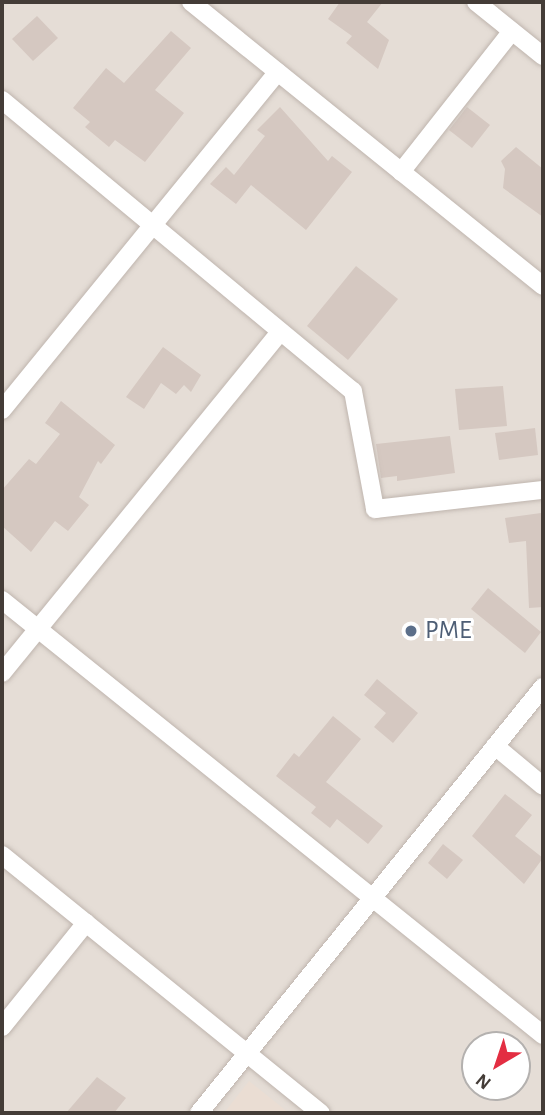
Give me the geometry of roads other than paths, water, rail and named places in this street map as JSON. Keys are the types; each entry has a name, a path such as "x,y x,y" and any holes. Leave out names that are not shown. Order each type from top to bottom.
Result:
{"street":[{"path":"191,2 543,286"},
{"path":"476,2 543,56"},
{"path":"401,172 512,31"},
{"path":"5,399 151,228 278,72"},
{"path":"2,100 151,228 353,391 375,509 543,490"},
{"path":"2,673 280,332"},
{"path":"2,600 543,1035"},
{"path":"199,1113 543,687"},
{"path":"495,746 543,786"},
{"path":"2,855 321,1113"},
{"path":"2,1027 86,923"}],"place":[{"name":"PME","path":"411,631"}]}
